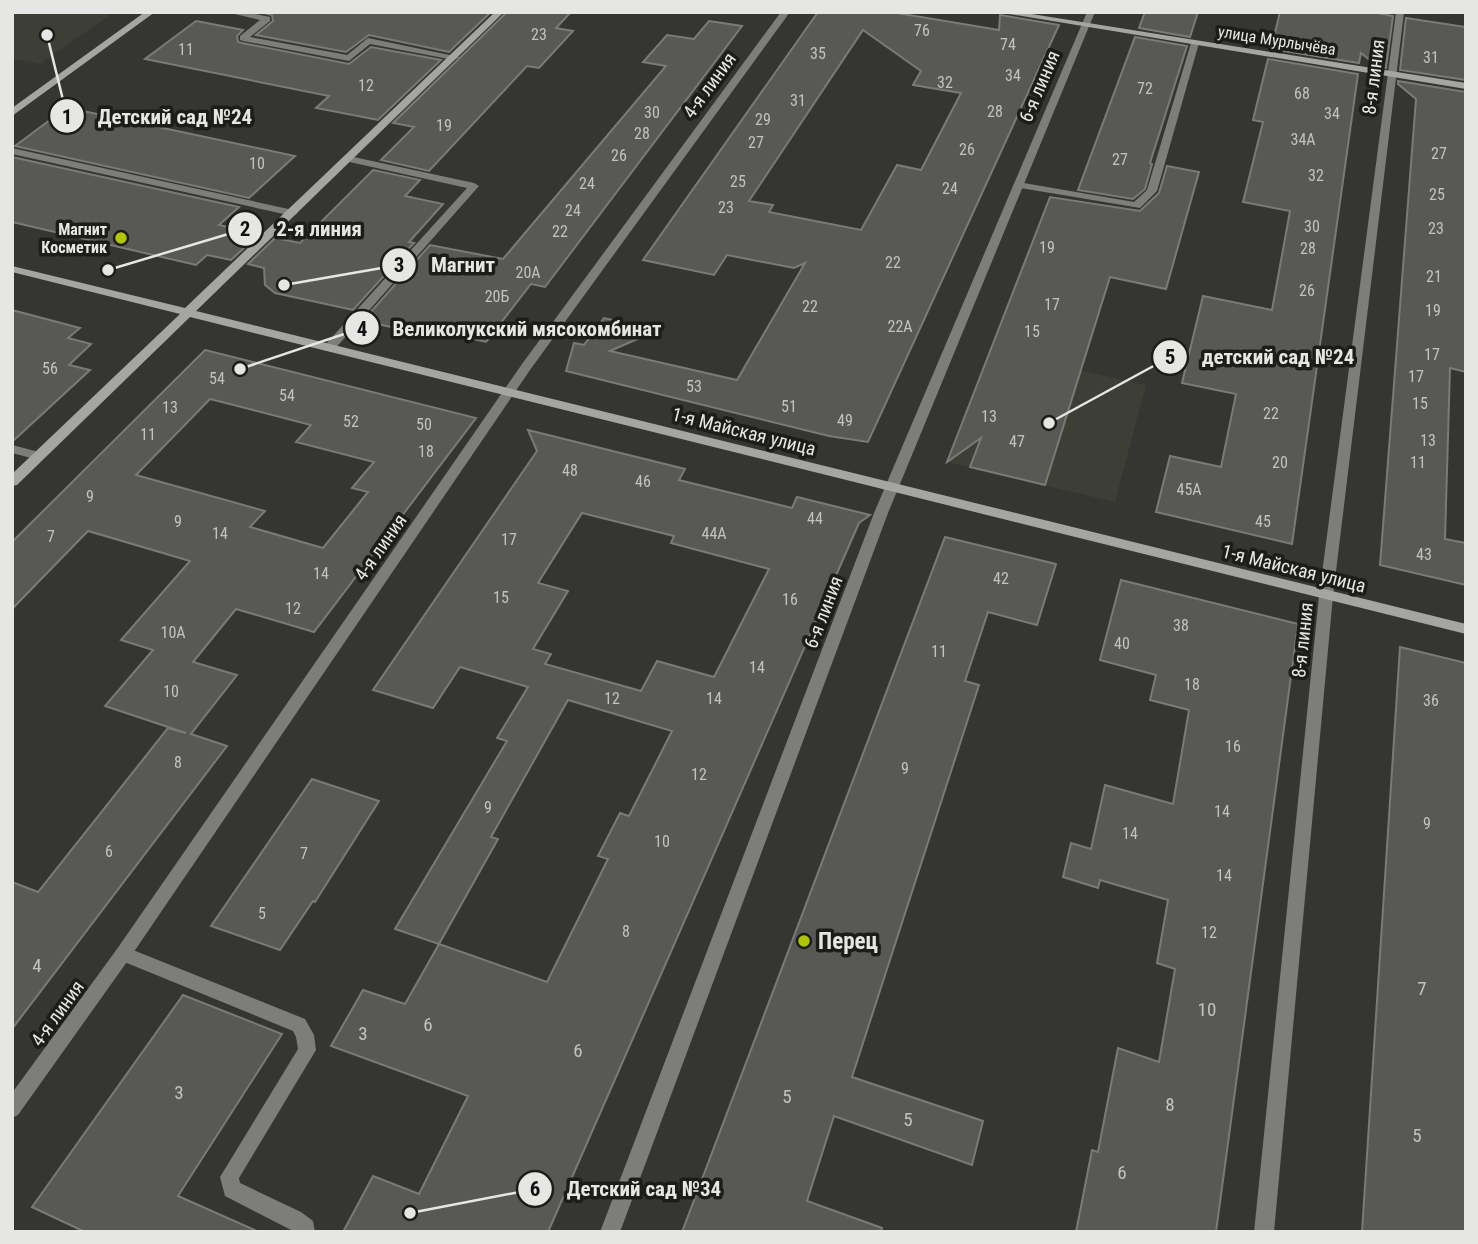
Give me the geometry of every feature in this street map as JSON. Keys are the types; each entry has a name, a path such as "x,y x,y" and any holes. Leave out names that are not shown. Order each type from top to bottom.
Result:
{"street":[{"path":"12,113 151,12"},
{"path":"230,12 268,19 243,38 349,58 369,41 454,57"},
{"path":"12,482 500,12"},
{"name":"4-я линия","path":"12,1109 123,954 510,392 786,12"},
{"name":"улица Мурлычёва","path":"1001,12 1088,19 1195,43 1466,86"},
{"name":"8-я линия","path":"1264,1232 1326,596 1400,12"},
{"name":"6-я линия","path":"610,1232 892,488 1088,19"},
{"path":"1018,185 1136,206 1146,200 1152,191 1195,43"},
{"path":"12,150 293,213"},
{"path":"329,348 474,186 349,159"},
{"name":"1-я Майская улица","path":"12,270 1466,629"},
{"path":"12,449 39,456"},
{"path":"123,954 299,1025 305,1035 306,1050 229,1177 232,1189 294,1219 306,1228 305,1232"}],"shaded area":[{"path":"12,12 114,12 40,64 12,59"},
{"path":"990,350 1146,385 1115,502 947,462"}],"building":[{"path":"260,12 491,12 449,52 369,35 346,52 256,35 273,21 272,15"},
{"path":"507,12 571,12 556,28 573,31 539,68 527,66 429,171 381,160 414,127 393,123"},
{"path":"818,12 891,12 999,30 1000,15 1059,25 868,442 829,436 566,371 574,343 584,345 604,318 658,330 610,351 737,380 805,263 794,268 727,255 714,275 643,260","holes":["863,30 921,71 913,85 961,93 921,170 897,165 861,230 769,212 773,205 749,201"]},
{"path":"1145,12 1198,12 1190,37 1139,28"},
{"path":"1280,12 1372,12 1393,16 1386,68 1377,66 1361,53 1359,63 1271,49"},
{"path":"1406,18 1466,27 1466,80 1400,70"},
{"path":"196,21 243,30 237,36 238,42 349,64 371,47 441,60 378,120 316,108 329,96 145,59"},
{"path":"709,21 742,26 545,287 531,284 486,342 425,328 420,334 370,322 375,315 369,314 430,245 503,259 666,66 643,62 667,35 694,39"},
{"path":"1135,37 1187,46 1150,163 1152,164 1145,189 1133,199 1078,190"},
{"path":"1268,59 1358,74 1292,544 1156,512 1170,456 1221,467 1236,394 1182,383 1203,296 1272,310 1290,211 1243,202 1263,122 1253,120"},
{"path":"1398,81 1466,92 1466,372 1450,368 1445,539 1466,543 1466,585 1380,565 1416,99 1398,84"},
{"path":"66,108 295,156 249,198 15,146"},
{"path":"12,157 239,207 219,225 259,234 231,260 207,255 196,265 12,222"},
{"path":"1167,166 1199,172 1166,289 1110,277 1045,485 970,467 981,438 947,462 1050,197 1140,211 1159,193"},
{"path":"373,170 420,180 405,196 443,204 409,242 414,243 353,310 275,293 265,285 264,268 248,264 275,238 300,243"},
{"path":"12,310 80,328 68,338 91,344 69,365 90,370 12,442"},
{"path":"205,350 476,418 314,632 236,609 193,662 237,675 191,734 227,746 12,1029 12,882 38,892 168,728 186,733 105,706 153,650 121,640 190,561 88,531 12,609 12,542","holes":["210,399 311,425 296,442 374,462 352,488 368,492 323,548 250,527 265,511 136,475"]},
{"path":"528,430 685,469 679,480 792,508 797,497 870,515 859,523 548,1232 343,1232 373,1176 419,1194 468,1096 331,1046 363,990 405,1004 439,944 395,929 507,741 497,738 528,687 460,667 433,708 373,690 537,451","holes":["582,513 674,536 671,543 769,569 714,677 657,661 641,691 545,664 551,654 533,649 568,591 538,583","568,700 672,731 629,816 620,813 598,856 608,859 547,982 439,944 498,839 491,837"]},
{"path":"945,537 1056,564 1037,625 988,612 965,681 979,685 852,1077 983,1121 972,1165 834,1116 807,1201 882,1228 881,1232 682,1232"},
{"path":"1121,580 1298,624 1216,1232 1076,1232 1092,1150 1098,1152 1118,1048 1159,1062 1175,969 1157,963 1168,900 1100,880 1098,888 1063,877 1071,843 1091,849 1105,785 1173,804 1189,710 1150,700 1156,675 1100,660"},
{"path":"1400,647 1466,663 1465,1232 1362,1232"},
{"path":"312,779 379,801 315,902 313,901 280,950 211,926"},
{"path":"183,995 282,1034 178,1196 259,1232 85,1232 32,1207"}],"place":[{"name":"Детский сад №24","path":"47,35"},
{"name":"Магнит Косметик","path":"121,238"},
{"name":"2-я линия","path":"108,270"},
{"name":"Магнит","path":"284,285"},
{"name":"Великолукский мясокомбинат","path":"240,369"},
{"name":"детский сад №24","path":"1049,423"},
{"name":"Перец","path":"804,941"},
{"name":"Детский сад №34","path":"410,1213"}]}
